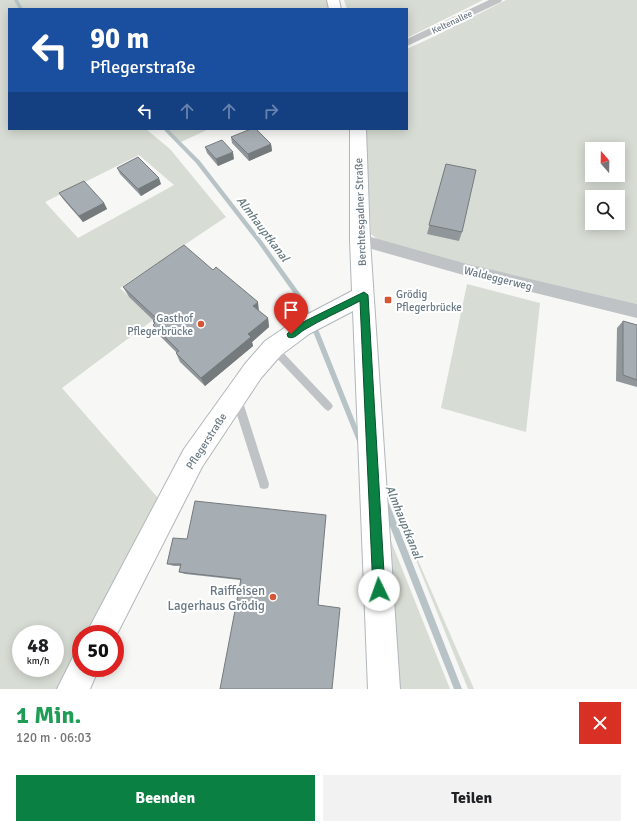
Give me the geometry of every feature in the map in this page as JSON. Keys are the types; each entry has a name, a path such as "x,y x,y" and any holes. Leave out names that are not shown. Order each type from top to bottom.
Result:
{"main road":[{"name":"Berchtesgadner Straße","path":"358,130 360,240 384,689"},
{"name":"Pflegerstraße","path":"106,625 193,458 253,371 274,348 310,323 364,295"},
{"path":"73,689 79,677"}],"street":[{"name":"Keltenallee","path":"408,43 497,0"},
{"name":"Waldeggerweg","path":"360,240 466,270 637,311"}],"lane":[{"path":"274,348 328,406"},
{"path":"236,395 264,484"}],"shaded area":[{"path":"0,0 327,0 329,8 8,8 8,130 147,130 170,149 226,217 120,288 153,320 62,388 158,498 90,625 72,625 72,659 64,674 64,625 12,625 12,677 62,677 56,689 0,689","holes":["139,155 174,185 78,238 45,202"]},
{"path":"344,0 483,0 408,38 408,8 347,8"},
{"path":"506,0 637,0 637,304 384,245 371,234 366,130 408,130 408,49"},
{"path":"165,130 207,130 181,142"},
{"path":"467,284 540,303 526,432 441,408"},
{"path":"393,503 474,689 468,689"},
{"path":"391,541 446,679 450,689 399,689"}],"building":[{"path":"248,130 257,130 271,144 248,154 231,137"},
{"path":"222,140 233,152 216,159 205,147"},
{"path":"138,157 159,178 138,189 117,168"},
{"path":"446,164 476,170 462,232 429,225"},
{"path":"84,181 104,203 79,216 59,193"},
{"name":"Gasthof Pflegerbrücke","path":"184,245 213,270 216,267 258,302 253,306 268,318 248,334 251,337 201,378 176,353 179,351 153,325 155,323 153,321 156,318 123,287"},
{"path":"623,321 637,325 637,380 623,375"},
{"name":"Raiffeisen Lagerhaus Grödig","path":"195,501 326,515 318,605 340,608 332,689 220,689 241,579 179,572 181,564 167,564 173,538 187,539"}],"waterway":[{"name":"Almhauptkanal","path":"16,0 20,8"},
{"name":"Almhauptkanal","path":"166,130 198,162 260,242 299,297 317,334 361,444"},
{"name":"Almhauptkanal","path":"386,506 458,689"}],"place":[{"name":"Grödig Pflegerbrücke","path":"388,300"},
{"name":"Gasthof Pflegerbrücke","path":"201,324"},
{"name":"Raiffeisen Lagerhaus Grödig","path":"273,597"}],"route":[{"path":"291,334 364,295 379,590"}]}
